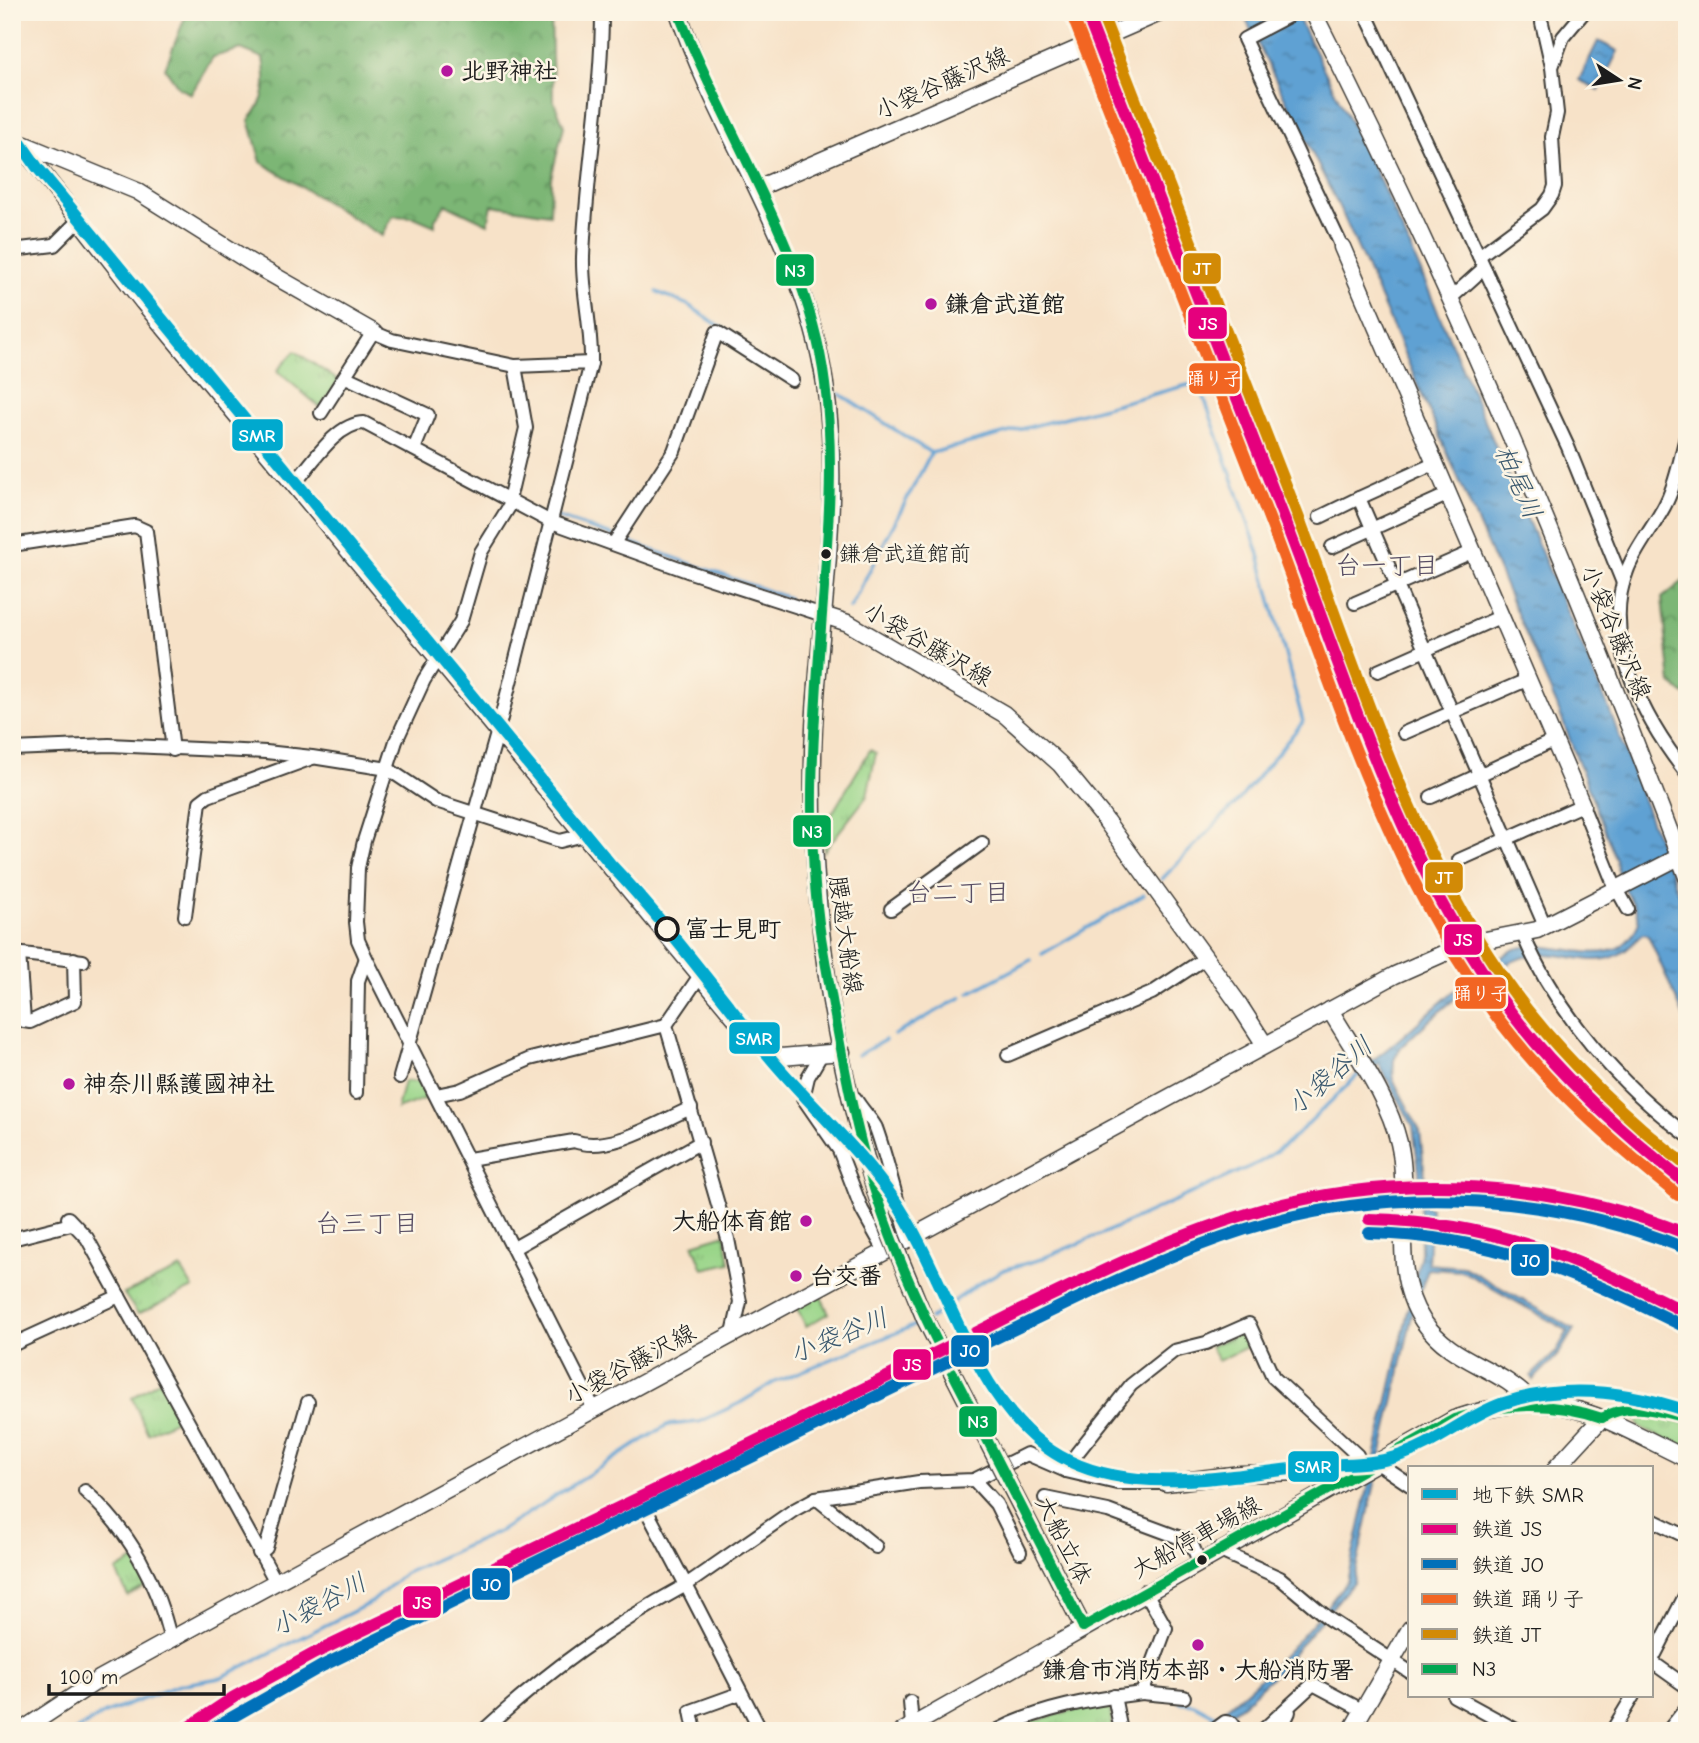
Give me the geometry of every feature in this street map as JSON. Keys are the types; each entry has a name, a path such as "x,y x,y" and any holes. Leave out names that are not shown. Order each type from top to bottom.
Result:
{"main road":[{"path":"677,12 698,64 758,188"},
{"name":"小袋谷藤沢線","path":"1162,12 758,188 788,253 807,306 825,380 832,470 823,615 848,623 1004,714 1026,731 1081,788 1238,1003 1265,1045"},
{"name":"小袋谷藤沢線","path":"20,1731 101,1678 1330,1010 1434,956 1465,944 1525,940 1545,926 1679,857 1635,738 1451,297 1312,12"},
{"path":"14,139 438,659 762,1049 781,1057 842,1052 850,1088"},
{"path":"14,139 138,191 250,262 373,331"},
{"path":"1342,247 1582,805"},
{"name":"腰越大船線","path":"823,615 814,728 812,846 823,950 842,1052"},
{"path":"1679,857 1687,877"},
{"path":"1330,1010 1383,1102 1399,1143 1408,1284 1418,1312 1447,1348 1517,1385 1532,1403"},
{"name":"大船立体","path":"850,1088 864,1156 885,1222 925,1319 1083,1627"},
{"name":"大船停車場線","path":"908,1728 1199,1560 1454,1419 1478,1411 1532,1403 1561,1405 1602,1418 1687,1459"},
{"path":"1558,1466 1602,1418"},
{"path":"1166,1483 1241,1474 1332,1471 1345,1480"},
{"path":"1351,1731 1408,1632"}],"street":[{"path":"400,1077 498,730 591,363 592,333 584,295 583,258 602,70 602,12"},
{"path":"1296,12 1244,39 1342,247"},
{"path":"1365,12 1568,447 1622,583"},
{"path":"1552,67 1556,51 1568,30 1584,12"},
{"path":"1451,297 1481,262 1542,209 1552,195 1555,186 1552,137 1558,113 1552,67 1542,23 1556,33 1568,30"},
{"path":"12,250 54,245 79,220"},
{"path":"321,413 373,331 392,340 515,366 591,363"},
{"path":"614,543 674,450 717,332 792,380"},
{"path":"515,366 526,429 510,501 481,552 461,621 412,705 388,769 358,868 356,922 366,958 408,1044 469,1159 594,1409"},
{"path":"346,377 428,415 414,449"},
{"path":"295,484 341,432 353,424 364,424 549,521 693,573 823,615"},
{"path":"1687,433 1667,501 1622,583 1618,620 1622,647 1654,726 1687,774"},
{"path":"1320,517 1436,463"},
{"path":"1332,547 1450,494"},
{"path":"1359,498 1545,926"},
{"path":"12,545 135,526 146,531 173,750"},
{"path":"1355,603 1474,551"},
{"path":"1378,671 1502,616"},
{"path":"1404,733 1530,679"},
{"path":"1635,738 1654,726"},
{"path":"1431,797 1555,740"},
{"path":"12,749 109,745 173,750 266,752 312,757 388,769 436,801 560,841 584,835"},
{"path":"184,916 200,802 208,796 312,757"},
{"path":"1459,860 1582,805 1628,909"},
{"path":"891,909 982,843"},
{"path":"1525,940 1553,996 1578,1029 1644,1098 1687,1135"},
{"path":"16,953 78,960 75,1001 30,1022 24,1021 16,953"},
{"path":"356,1093 358,981 366,958"},
{"path":"1008,1055 1152,993 1205,959"},
{"path":"436,1095 460,1090 530,1059 666,1025 701,974"},
{"path":"666,1025 728,1239 740,1302 733,1333"},
{"path":"821,1055 808,1077 803,1098 839,1150 862,1210 885,1251"},
{"path":"850,1088 866,1117 876,1126 893,1192 909,1238"},
{"path":"469,1159 574,1141 584,1144 613,1140 691,1108"},
{"path":"514,1248 701,1143"},
{"path":"12,1239 69,1221 83,1231 276,1582"},
{"path":"12,1345 119,1296"},
{"path":"1066,1471 1131,1385 1174,1351 1206,1343 1249,1324 1273,1377 1357,1455 1408,1484"},
{"path":"259,1553 267,1548 308,1402"},
{"path":"483,1731 556,1666 631,1615 686,1585 794,1510 816,1499 919,1482 974,1480 1027,1454 1066,1471 1117,1483 1166,1483"},
{"path":"974,1480 996,1504 1020,1552"},
{"path":"85,1491 106,1510 136,1550 161,1601 171,1640"},
{"path":"1045,1498 1108,1511 1186,1540 1192,1545 1199,1560"},
{"path":"816,1499 876,1547"},
{"path":"650,1517 761,1731"},
{"path":"1654,1521 1687,1537"},
{"path":"1218,1550 1280,1578 1324,1615 1408,1671"},
{"path":"1142,1693 1166,1628 1145,1591"},
{"path":"1654,1657 1687,1592"},
{"path":"1654,1662 1687,1687"},
{"path":"1262,1731 1313,1684 1362,1710"},
{"path":"695,1731 691,1711 741,1693"},
{"path":"996,1731 1015,1721 1114,1696 1142,1693 1184,1697"},
{"path":"1114,1696 1121,1731"},
{"path":"1458,1698 1518,1731"},
{"path":"1612,1731 1632,1698"},
{"path":"908,1728 910,1702"},
{"path":"1280,1731 1293,1705"},
{"path":"1668,1731 1687,1707"},
{"path":"1213,1731 1225,1722 1232,1723 1238,1731"},
{"path":"223,1731 231,1726 236,1731"}],"green space":[{"path":"187,12 551,12 553,99 564,126 551,178 550,214 492,205 488,224 446,204 435,219 435,226 414,217 393,216 382,236 261,162 249,120 255,113 264,91 263,58 241,49 213,57 191,94 179,88 165,68"},
{"path":"295,351 339,381 320,407 277,371"},
{"path":"1687,578 1687,696 1671,684 1662,598"},
{"path":"870,750 876,753 867,796 824,851 824,827"},
{"path":"404,1081 419,1082 427,1098 397,1109"},
{"path":"725,1234 730,1263 703,1269 693,1244"},
{"path":"181,1268 193,1288 138,1314 124,1294"},
{"path":"819,1293 829,1313 806,1326 795,1305"},
{"path":"1247,1331 1253,1344 1218,1361 1210,1346"},
{"path":"160,1380 180,1418 148,1434 132,1398"},
{"path":"1643,1415 1687,1423 1687,1450 1639,1427 1637,1419"},
{"path":"135,1560 148,1585 128,1596 116,1571"},
{"path":"1109,1701 1113,1731 1004,1731 1016,1725"}],"water":[{"name":"柏尾川","path":"1242,12 1295,12 1410,247 1609,709 1687,917 1687,1024 1648,935 1643,934 1623,952 1603,960 1539,954 1503,966 1465,991 1401,1047 1394,1060 1393,1079 1420,1131 1428,1207 1431,1207 1428,1264 1464,1267 1574,1329 1559,1354 1533,1380 1531,1376 1556,1352 1568,1331 1462,1271 1428,1269 1412,1316 1353,1583 1277,1672 1244,1703 1207,1731 1195,1731 1258,1681 1347,1581 1421,1253 1419,1171 1413,1126 1379,1064 1361,1076 1357,1071 1392,1045 1459,987 1511,951 1529,946 1583,952 1615,949 1629,939 1639,922 1619,877 1616,860 1555,701 1381,300 1344,217"},
{"path":"1598,41 1618,51 1599,90 1579,80"}],"waterway":[{"path":"657,292 688,305 739,339"},
{"path":"840,394 931,453 1188,385 1200,386 1258,551 1303,722 1238,801 1162,879"},
{"path":"339,426 361,418"},
{"path":"850,608 931,453"},
{"path":"554,516 614,536"},
{"path":"621,539 788,598"},
{"path":"1042,954 1144,895"},
{"path":"969,993 1031,960"},
{"path":"894,1035 962,997"},
{"path":"858,1055 885,1040"},
{"name":"小袋谷川","path":"930,1319 975,1286 1003,1270 1038,1260 1104,1233 1260,1162 1289,1142 1361,1072"},
{"name":"小袋谷川","path":"75,1731 104,1714 179,1685 220,1678 372,1602 405,1573 500,1531 667,1425 699,1422 740,1403 773,1383 923,1322"},
{"path":"1180,1702 1194,1704 1218,1717"}],"railway":[{"path":"1102,12 1397,768 1452,883 1514,987 1549,1035 1589,1080 1635,1123 1687,1163"},
{"path":"612,866 646,912"},
{"path":"691,967 727,1005"}],"metro line":[{"name":"SMR","path":"12,131 37,167 612,866 674,937 773,1061 879,1180 913,1231 987,1379 1010,1412 1037,1440 1069,1461 1098,1472 1128,1478 1192,1480 1386,1460 1410,1452 1501,1404 1547,1393 1618,1394 1687,1411"}],"rail line":[{"name":"JS","path":"1086,12 1284,518 1380,773 1438,896 1472,955 1529,1035 1593,1103 1687,1184"},
{"name":"JT","path":"1101,12 1298,516 1386,750 1437,865 1500,973 1541,1027 1610,1100 1687,1166"},
{"name":"踊り子","path":"1073,17 1272,526 1343,718 1396,845 1427,907 1461,965 1500,1021 1540,1069 1584,1114 1678,1195"},
{"name":"JS","path":"183,1731 234,1697 315,1653 677,1480 1077,1283 1169,1242 1232,1219 1316,1197 1369,1189 1477,1187 1584,1202 1637,1216 1687,1234"},
{"name":"JO","path":"208,1731 322,1666 1068,1303 1218,1238 1270,1222 1321,1211 1373,1203 1426,1200 1531,1207 1582,1216 1682,1247"},
{"name":"JS","path":"1369,1219 1455,1227 1534,1246 1610,1276 1687,1313"},
{"name":"JO","path":"1369,1233 1453,1241 1530,1260 1605,1289 1681,1325"}],"transit line":[{"name":"N3","path":"678,12 784,242 816,336 825,384 830,486 814,726 813,864 824,955 856,1123 874,1189 915,1295 1083,1627"},
{"name":"N3","path":"1083,1627 1454,1419 1491,1410 1528,1406 1565,1409 1602,1418"},
{"name":"N3","path":"1602,1418 1633,1409 1654,1410 1687,1418"}],"place":[{"name":"北野神社","path":"447,71"},
{"name":"鎌倉武道館","path":"931,304"},
{"name":"鎌倉武道館前","path":"826,554"},
{"name":"富士見町","path":"667,929"},
{"name":"神奈川縣護國神社","path":"69,1084"},
{"name":"大船体育館","path":"806,1221"},
{"name":"台交番","path":"796,1276"},
{"name":"鎌倉市消防本部・大船消防署","path":"1198,1645"}],"district":[{"name":"台一丁目","path":"1387,566"},
{"name":"台二丁目","path":"958,893"},
{"name":"台三丁目","path":"367,1224"}]}
